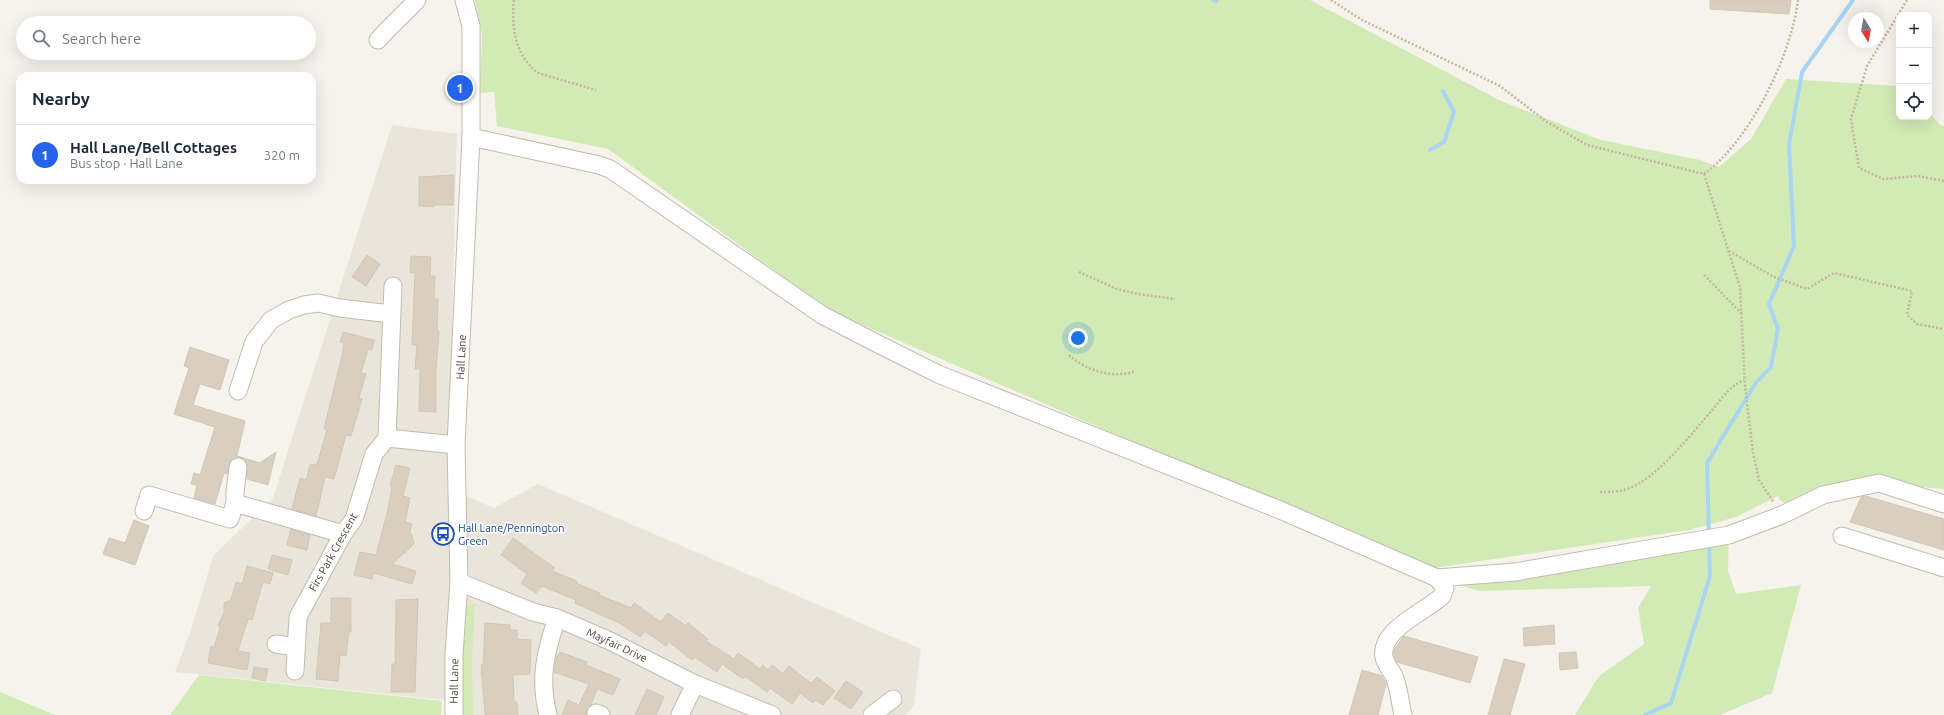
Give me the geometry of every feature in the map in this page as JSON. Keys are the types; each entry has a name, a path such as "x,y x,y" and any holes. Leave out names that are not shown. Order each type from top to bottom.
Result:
{"street":[{"path":"378,40 389,26 397,21 417,0"},
{"name":"Hall Lane","path":"454,715 454,655 458,582 456,445 471,137 471,26 464,0"},
{"path":"471,137 599,165 610,169 822,315 938,374 1280,510 1437,578 1515,572 1729,535 1782,515 1823,495 1879,483 1944,504"},
{"path":"393,286 387,438 456,445"},
{"path":"238,391 254,342 272,320 289,310 304,305 318,303 340,308 391,314"},
{"name":"Firs Park Crescent","path":"295,671 298,617 343,534 354,519 374,454 387,438"},
{"path":"144,511 149,495 230,518 236,503 235,492 238,467"},
{"path":"236,503 343,534"},
{"path":"1842,536 1944,568"},
{"path":"1403,715 1396,683 1384,658 1384,647 1387,640 1395,630 1442,596 1445,588 1437,578"},
{"name":"Mayfair Drive","path":"458,582 533,612 557,618 610,641 695,684 772,715"},
{"path":"548,715 543,696 546,651 557,618"},
{"path":"276,644 296,647"},
{"path":"680,715 695,684"},
{"path":"872,715 893,699"}],"path":[{"path":"514,0 512,23 513,32 522,53 531,68 538,73 596,90"},
{"path":"1331,0 1362,20 1500,86 1547,122 1587,145 1704,174 1714,167 1747,129 1768,90 1788,44 1798,0"},
{"path":"1907,0 1867,66 1851,119 1860,168 1883,179 1918,176 1944,181"},
{"path":"1704,174 1740,287 1745,380 1750,414 1753,453 1760,480 1782,515"},
{"path":"1728,251 1774,277 1807,289 1834,273 1912,291 1907,315 1917,324 1944,329"},
{"path":"1079,272 1117,289 1138,294 1175,299"},
{"path":"1704,275 1741,314"},
{"path":"1069,355 1092,368 1114,375 1136,371"},
{"path":"1600,492 1628,489 1638,484 1656,470 1691,435 1728,391 1745,380"}],"shaded area":[{"path":"392,125 457,134 448,488 494,508 538,484 921,649 914,705 906,715 473,715 472,703 175,672 191,630 213,556 273,498"}],"green space":[{"path":"475,0 1310,0 1501,101 1601,140 1700,160 1719,167 1751,139 1786,79 1896,86 1896,120 1932,120 1932,116 1940,125 1944,126 1944,489 1879,483 1789,506 1780,500 1778,496 1736,517 1689,530 1427,569 828,310 608,149 497,126 494,92 480,93 482,35"},
{"path":"1729,535 1728,571 1736,594 1801,585 1772,693 1720,715 1575,715 1598,677 1644,644 1638,608 1651,586 1479,591 1437,578"},
{"path":"475,603 472,659 473,715 461,715 462,614 466,607"},
{"path":"199,675 442,701 441,715 170,715"},
{"path":"0,692 55,715 0,715"}],"building":[{"path":"1710,0 1791,0 1789,14 1710,9"},
{"path":"454,175 453,205 434,205 434,207 419,206 419,177"},
{"path":"367,255 380,264 366,286 352,277"},
{"path":"411,256 431,257 430,276 435,276 434,299 438,299 437,331 439,331 436,370 436,412 419,411 420,369 415,369 417,345 412,345 415,273 410,273"},
{"path":"343,332 374,340 372,350 368,349 361,373 366,374 359,398 362,399 351,436 346,435 334,479 325,477 316,516 292,509 300,478 306,480 310,465 317,464 327,430 324,429 343,352 344,343 340,342"},
{"path":"190,347 229,360 220,390 200,384 193,405 245,421 237,456 260,463 276,452 268,485 247,479 247,463 244,459 234,458 230,461 227,474 224,473 215,504 194,498 197,485 191,484 194,473 200,475 215,427 174,414 189,368 184,366"},
{"path":"396,465 410,468 403,496 410,498 405,522 412,524 410,531 414,542 412,546 392,564 416,571 412,584 373,573 372,579 354,575 360,552 376,555 388,510 392,487 390,486"},
{"path":"1866,496 1944,519 1944,550 1850,522 1861,497"},
{"path":"134,520 149,526 135,565 103,554 109,538 125,543"},
{"path":"291,529 310,535 307,550 287,545"},
{"path":"513,538 555,568 552,571 577,581 576,583 600,593 599,595 631,608 634,603 661,622 668,613 686,626 688,623 708,639 706,641 734,659 738,653 760,669 763,665 768,670 772,665 783,674 789,666 811,683 817,677 835,691 823,705 816,700 813,703 800,693 792,704 770,688 767,692 745,676 743,679 722,664 717,672 694,657 692,660 669,642 666,646 645,631 640,637 621,624 575,603 576,600 542,586 536,593 521,583 527,574 501,555"},
{"path":"272,555 292,560 288,575 268,569"},
{"path":"247,566 273,573 270,584 263,582 252,620 248,619 238,651 250,653 247,670 208,663 211,646 214,647 220,628 218,625 224,613 224,603 231,600 236,582 242,584"},
{"path":"331,598 351,598 351,632 349,632 346,656 340,655 338,681 316,679 321,623 331,623"},
{"path":"418,599 415,692 391,692 392,664 395,664 396,600"},
{"path":"485,623 510,625 510,630 517,630 517,639 531,640 530,674 513,675 514,702 517,702 518,715 485,715 481,665 483,665"},
{"path":"1554,625 1555,644 1524,646 1523,628"},
{"path":"1404,636 1478,657 1470,683 1397,662 1394,656 1394,650"},
{"path":"560,652 587,662 586,665 620,679 613,695 597,689 591,705 587,709 586,715 562,715 568,700 579,705 589,684 554,672 557,656"},
{"path":"1576,652 1578,668 1560,670 1559,653"},
{"path":"1504,659 1525,664 1510,715 1488,715"},
{"path":"254,667 268,669 265,681 252,678"},
{"path":"1362,670 1382,676 1386,684 1378,715 1349,715"},
{"path":"846,681 863,692 851,709 834,698"},
{"path":"647,689 664,697 656,715 635,715"}],"waterway":[{"path":"1709,535 1707,463 1755,384 1771,367 1778,329 1769,304 1794,246 1789,145 1802,72 1853,0"},
{"path":"1430,150 1444,142 1454,112 1443,91"},
{"path":"1645,715 1671,703 1710,576 1709,542"}],"place":[{"name":"Hall Lane/Bell Cottages","path":"460,88"},
{"name":"Hall Lane/Pennington Green","path":"443,534"}]}
